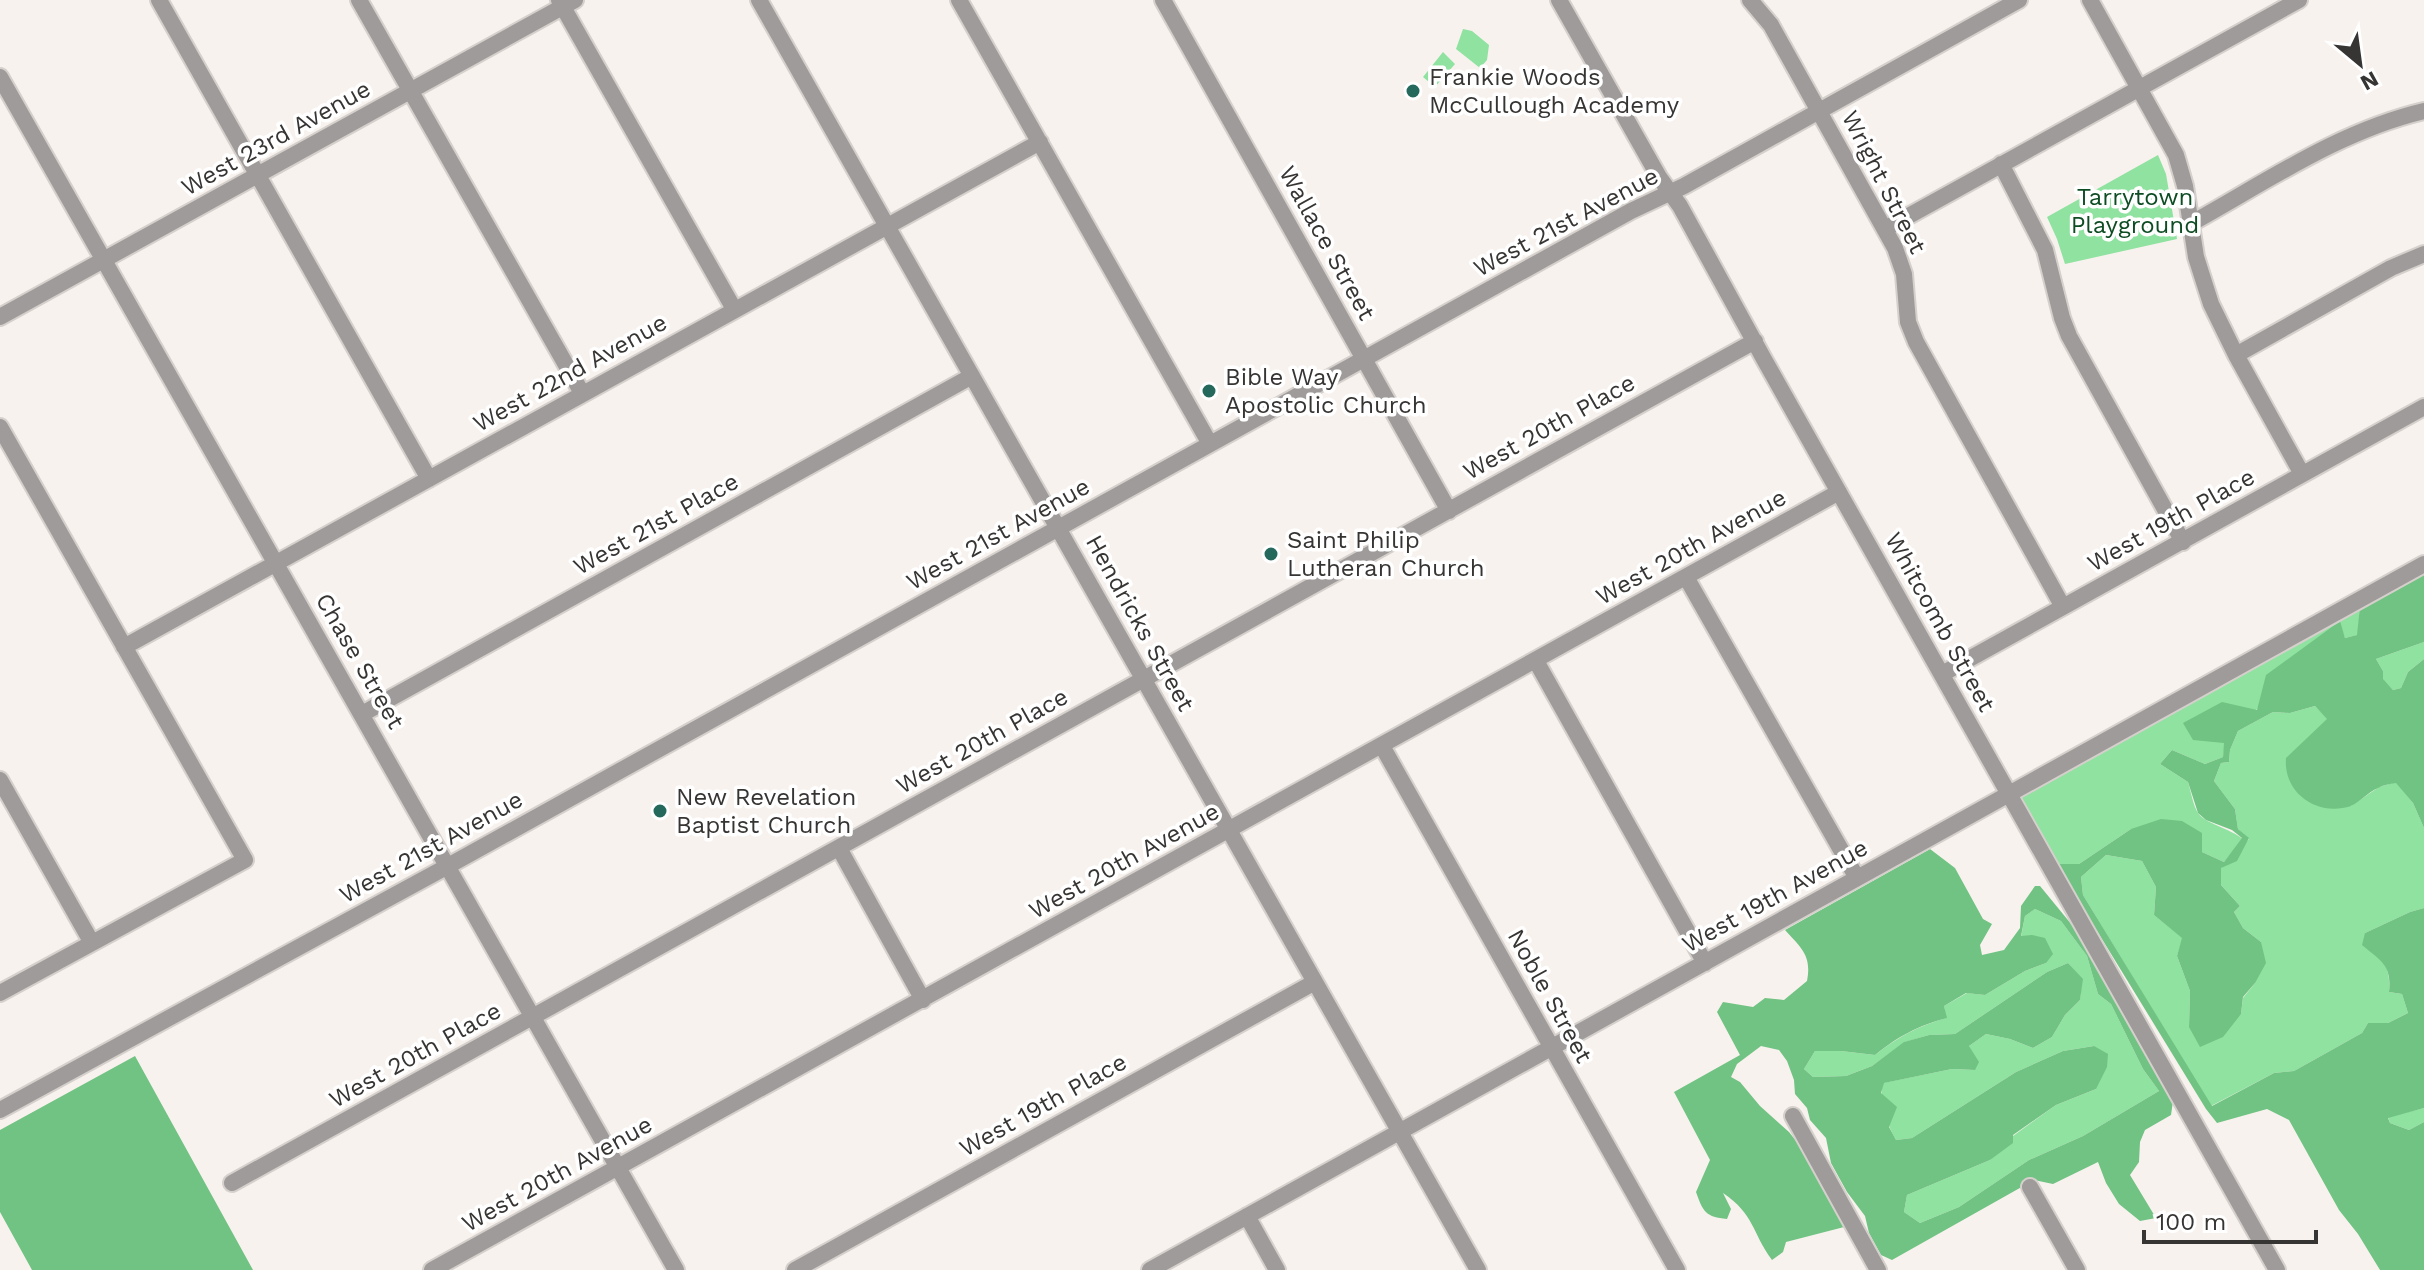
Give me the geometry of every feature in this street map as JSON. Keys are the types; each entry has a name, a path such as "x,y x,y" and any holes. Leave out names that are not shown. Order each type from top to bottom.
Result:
{"street":[{"path":"159,0 429,479"},
{"path":"359,0 582,393"},
{"name":"Hendricks Street","path":"759,0 1478,1270"},
{"path":"959,0 1210,444"},
{"name":"Wallace Street","path":"1163,0 1449,511"},
{"name":"Whitcomb Street","path":"1559,0 1659,177 1680,206 2277,1270"},
{"name":"Wright Street","path":"1750,0 1771,25 1885,229 1902,266 1908,322 1916,342 2063,607"},
{"name":"West 21st Avenue","path":"0,1110 2019,0"},
{"path":"2090,0 2180,165 2196,257 2216,316 2302,474"},
{"path":"1885,229 2299,0"},
{"path":"565,2 734,309"},
{"name":"West 23rd Avenue","path":"0,317 411,91 565,2"},
{"name":"Chase Street","path":"0,77 676,1270"},
{"path":"2190,224 2341,139 2372,126 2424,111"},
{"name":"West 22nd Avenue","path":"124,647 1040,142"},
{"path":"2001,164 2045,250 2069,336 2183,542"},
{"path":"2236,355 2391,268 2424,254"},
{"name":"West 20th Place","path":"232,1183 1755,341"},
{"name":"West 21st Place","path":"362,714 972,376"},
{"name":"West 19th Place","path":"1942,674 2424,407"},
{"path":"0,427 245,860 0,993"},
{"name":"West 20th Avenue","path":"432,1270 1839,492"},
{"name":"West 19th Avenue","path":"1150,1270 2424,564"},
{"path":"1686,577 1857,878"},
{"path":"1536,661 1705,963"},
{"name":"Noble Street","path":"1382,746 1677,1270"},
{"path":"0,780 92,943"},
{"path":"839,848 923,1000"},
{"name":"West 19th Place","path":"795,1270 1315,982"},
{"path":"1793,1116 1875,1269"},
{"path":"2030,1187 2077,1270"},
{"path":"1247,1216 1277,1270"}],"green space":[{"path":"1463,29 1472,31 1489,45 1487,60 1480,68 1456,49"},
{"path":"1443,52 1455,64 1435,87 1423,77"},
{"name":"Tarrytown Playground","path":"2158,155 2166,174 2177,239 2065,264 2047,217"},
{"path":"2424,572 2424,642 2376,659 2383,671 2383,679 2393,690 2401,688 2408,672 2424,659 2424,828 2413,803 2396,783 2380,787 2351,806 2338,809 2315,805 2296,791 2290,782 2286,758 2327,719 2315,706 2290,713 2273,712 2238,731 2229,762 2221,763 2214,781 2235,809 2238,829 2249,838 2237,861 2221,868 2221,885 2240,906 2234,912 2243,928 2261,942 2266,963 2243,997 2241,1014 2223,1037 2200,1047 2189,1027 2190,991 2177,956 2182,938 2154,915 2156,887 2142,861 2106,855 2081,877 2083,895 2212,1106 2274,1073 2294,1071 2362,1033 2368,1023 2388,1023 2408,1013 2402,994 2389,992 2389,976 2384,964 2362,945 2365,933 2424,908 2424,1108 2388,1118 2390,1123 2409,1130 2424,1122 2424,1270 2380,1270 2339,1210 2289,1120 2267,1109 2217,1123 2056,864 2079,864 2131,829 2161,819 2182,821 2202,833 2202,852 2224,862 2242,838 2198,813 2188,782 2160,764 2172,750 2205,764 2223,757 2224,743 2193,740 2183,723 2222,702 2257,710 2266,675 2340,621 2345,638 2357,635 2360,606"},
{"path":"2360,606 2358,635 2345,638 2339,622 2225,743 2223,757 2205,764 2172,750 2160,764 2188,782 2201,817 2243,839 2224,862 2131,829 2079,864 2056,864 2020,798"},
{"path":"2424,642 2424,659 2408,672 2401,688 2393,690 2382,679 2383,671 2376,659"},
{"path":"2315,706 2328,719 2351,806 2379,787 2396,782 2413,803 2424,828 2424,908 2365,933 2386,967 2389,992 2402,994 2408,1013 2388,1023 2368,1023 2362,1033 2294,1071 2274,1073 2211,1106 2083,895 2081,877 2106,855 2142,861 2156,887 2154,915 2183,938 2177,956 2190,991 2189,1027 2241,1014 2243,998 2255,983 2261,942 2243,928 2234,912 2240,906 2221,885 2221,868 2249,839 2238,829 2235,809 2214,781 2221,763 2229,762 2238,731 2273,712 2290,713"},
{"path":"1930,849 1955,868 1983,919 1992,924 1980,945 1982,955 2004,950 2020,928 2021,906 2035,886 2040,886 2081,936 2173,1101 2171,1115 2145,1130 2140,1142 2139,1162 2130,1175 2156,1218 2140,1221 2119,1204 2098,1162 2053,1184 2034,1180 1892,1260 1881,1255 1869,1233 1865,1216 1831,1163 1826,1138 1810,1120 1807,1108 1795,1094 1787,1061 1779,1050 1761,1046 1737,1064 1731,1077 1740,1082 1760,1106 1789,1132 1808,1156 1848,1226 1786,1242 1783,1252 1772,1260 1747,1216 1723,1193 1731,1209 1727,1219 1706,1212 1696,1192 1710,1160 1674,1092 1740,1055 1717,1012 1723,1002 1753,1007 1765,998 1784,1000 1807,981 1806,958 1785,930","holes":["2035,909 2061,921 2087,956 2098,994 2111,1004 2143,1069 2159,1091 2083,1136 2029,1160 1959,1207 1920,1223 1904,1212 1907,1195 1990,1160 2013,1143 2013,1135 2056,1105 2096,1089 2107,1067 2108,1054 2094,1046 2063,1051 2016,1072 1912,1138 1896,1140 1889,1127 1897,1107 1881,1093 1884,1083 1952,1069 1975,1070 1979,1062 1969,1046 1986,1034 2033,1048 2052,1037 2065,1015 2080,1000 2083,979 2068,963 2047,972 1955,1034 1929,1035 1904,1042 1872,1066 1846,1076 1813,1077 1804,1069 1815,1051 1875,1055 1909,1032 1947,1018 1944,1006 1966,993 1985,995 2025,971 2046,963 2053,954 2045,938 2021,936 2025,916"]},
{"path":"2035,909 2061,921 2087,956 2098,994 2111,1004 2143,1069 2159,1091 2083,1136 2029,1160 1959,1207 1920,1223 1904,1212 1907,1195 1990,1160 2013,1136 2056,1105 2096,1089 2094,1046 2063,1051 2016,1072 1912,1138 1896,1140 1883,1105 1883,1083 1952,1069 1975,1070 1969,1046 1986,1034 2033,1048 2052,1037 2065,1015 2080,1000 2082,979 2068,963 2047,972 1955,1034 1929,1035 1905,1042 1872,1066 1846,1076 1813,1077 1804,1069 1815,1051 1875,1055 1909,1033 1946,1018 1944,1006 1967,993 1985,995 2025,971 2046,963 2021,937 2025,916"},
{"path":"135,1056 253,1270 32,1270 0,1212 0,1130"},
{"path":"2424,1108 2424,1122 2409,1130 2390,1123 2388,1117"}],"place":[{"name":"Frankie Woods McCullough Academy","path":"1413,91"},
{"name":"Bible Way Apostolic Church","path":"1209,391"},
{"name":"Saint Philip Lutheran Church","path":"1271,554"},
{"name":"New Revelation Baptist Church","path":"660,811"}]}
